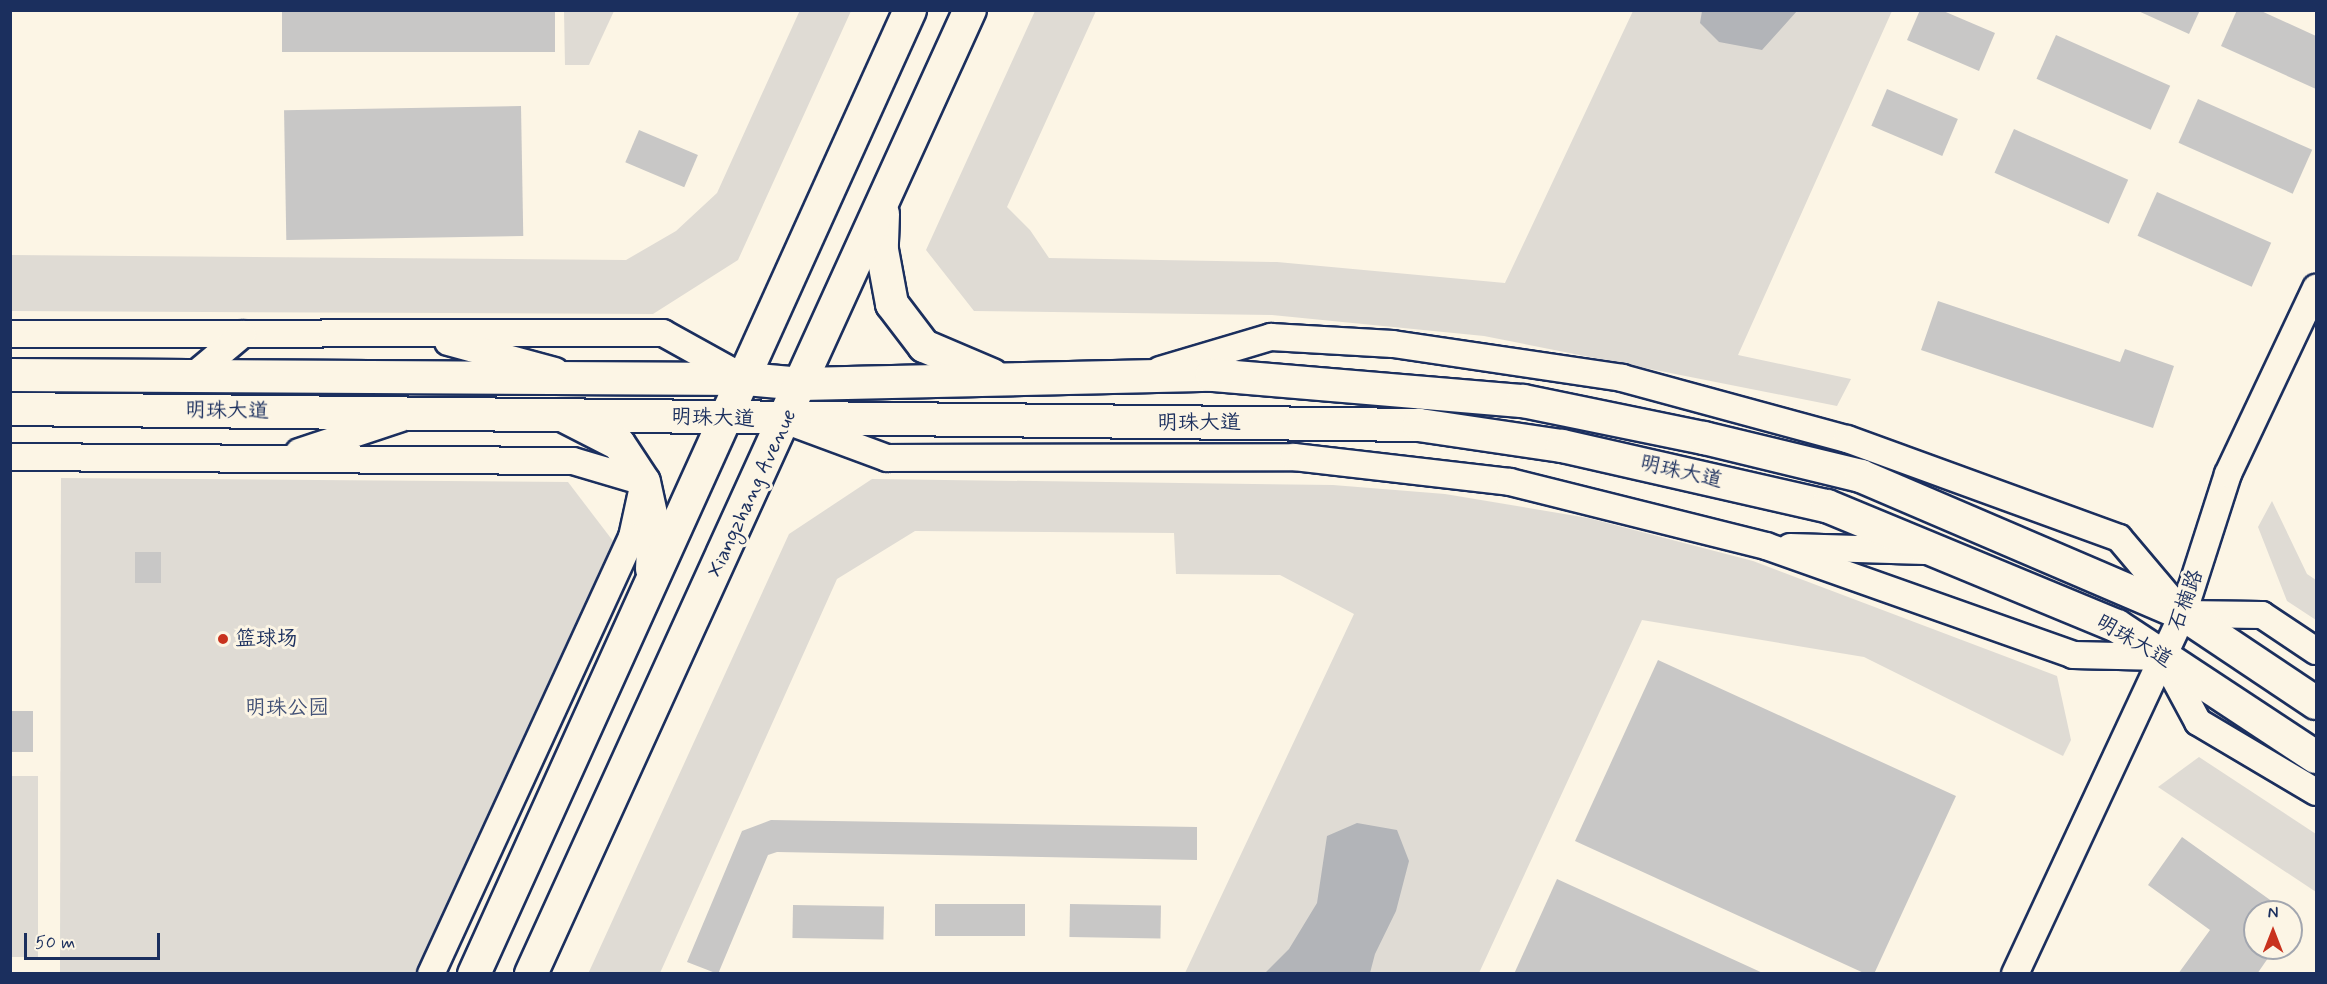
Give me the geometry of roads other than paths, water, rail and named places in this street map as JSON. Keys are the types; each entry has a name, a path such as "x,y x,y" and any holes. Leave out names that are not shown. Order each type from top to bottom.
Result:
{"main road":[{"path":"474,974 651,582 746,379 910,10"},
{"name":"Xiangzhang Avenue","path":"531,974 802,384 970,10"},
{"path":"884,203 882,250 892,304 924,346 1001,380"},
{"name":"明珠大道","path":"10,375 746,379 802,384 1212,375 1523,401 1704,438 1861,476 2183,614 2316,703"},
{"name":"明珠大道","path":"10,409 728,417 785,420 1419,425 1563,446 1827,506 2117,626 2316,757"},
{"path":"562,415 619,444 644,482 654,528 651,582"}],"street":[{"name":"石楠路","path":"2015,974 2183,614 2228,474 2316,288"},
{"path":"415,333 578,378"},
{"path":"10,334 663,333 746,379"},
{"path":"193,375 243,334"},
{"path":"1136,377 1271,337 1393,344 1622,378 1871,448 2119,538 2183,614 2262,615 2316,651"},
{"path":"279,459 413,413"},
{"path":"785,420 886,458 1294,458 1510,482 1766,546 2073,655 2163,657 2198,722 2316,792"},
{"path":"1871,448 1998,536"},
{"path":"10,457 573,461 644,482 632,537 431,974"},
{"path":"1766,546 1935,551"}],"place":[{"name":"篮球场","path":"223,639"}],"park label":[{"name":"明珠公园","path":"287,708"}]}
